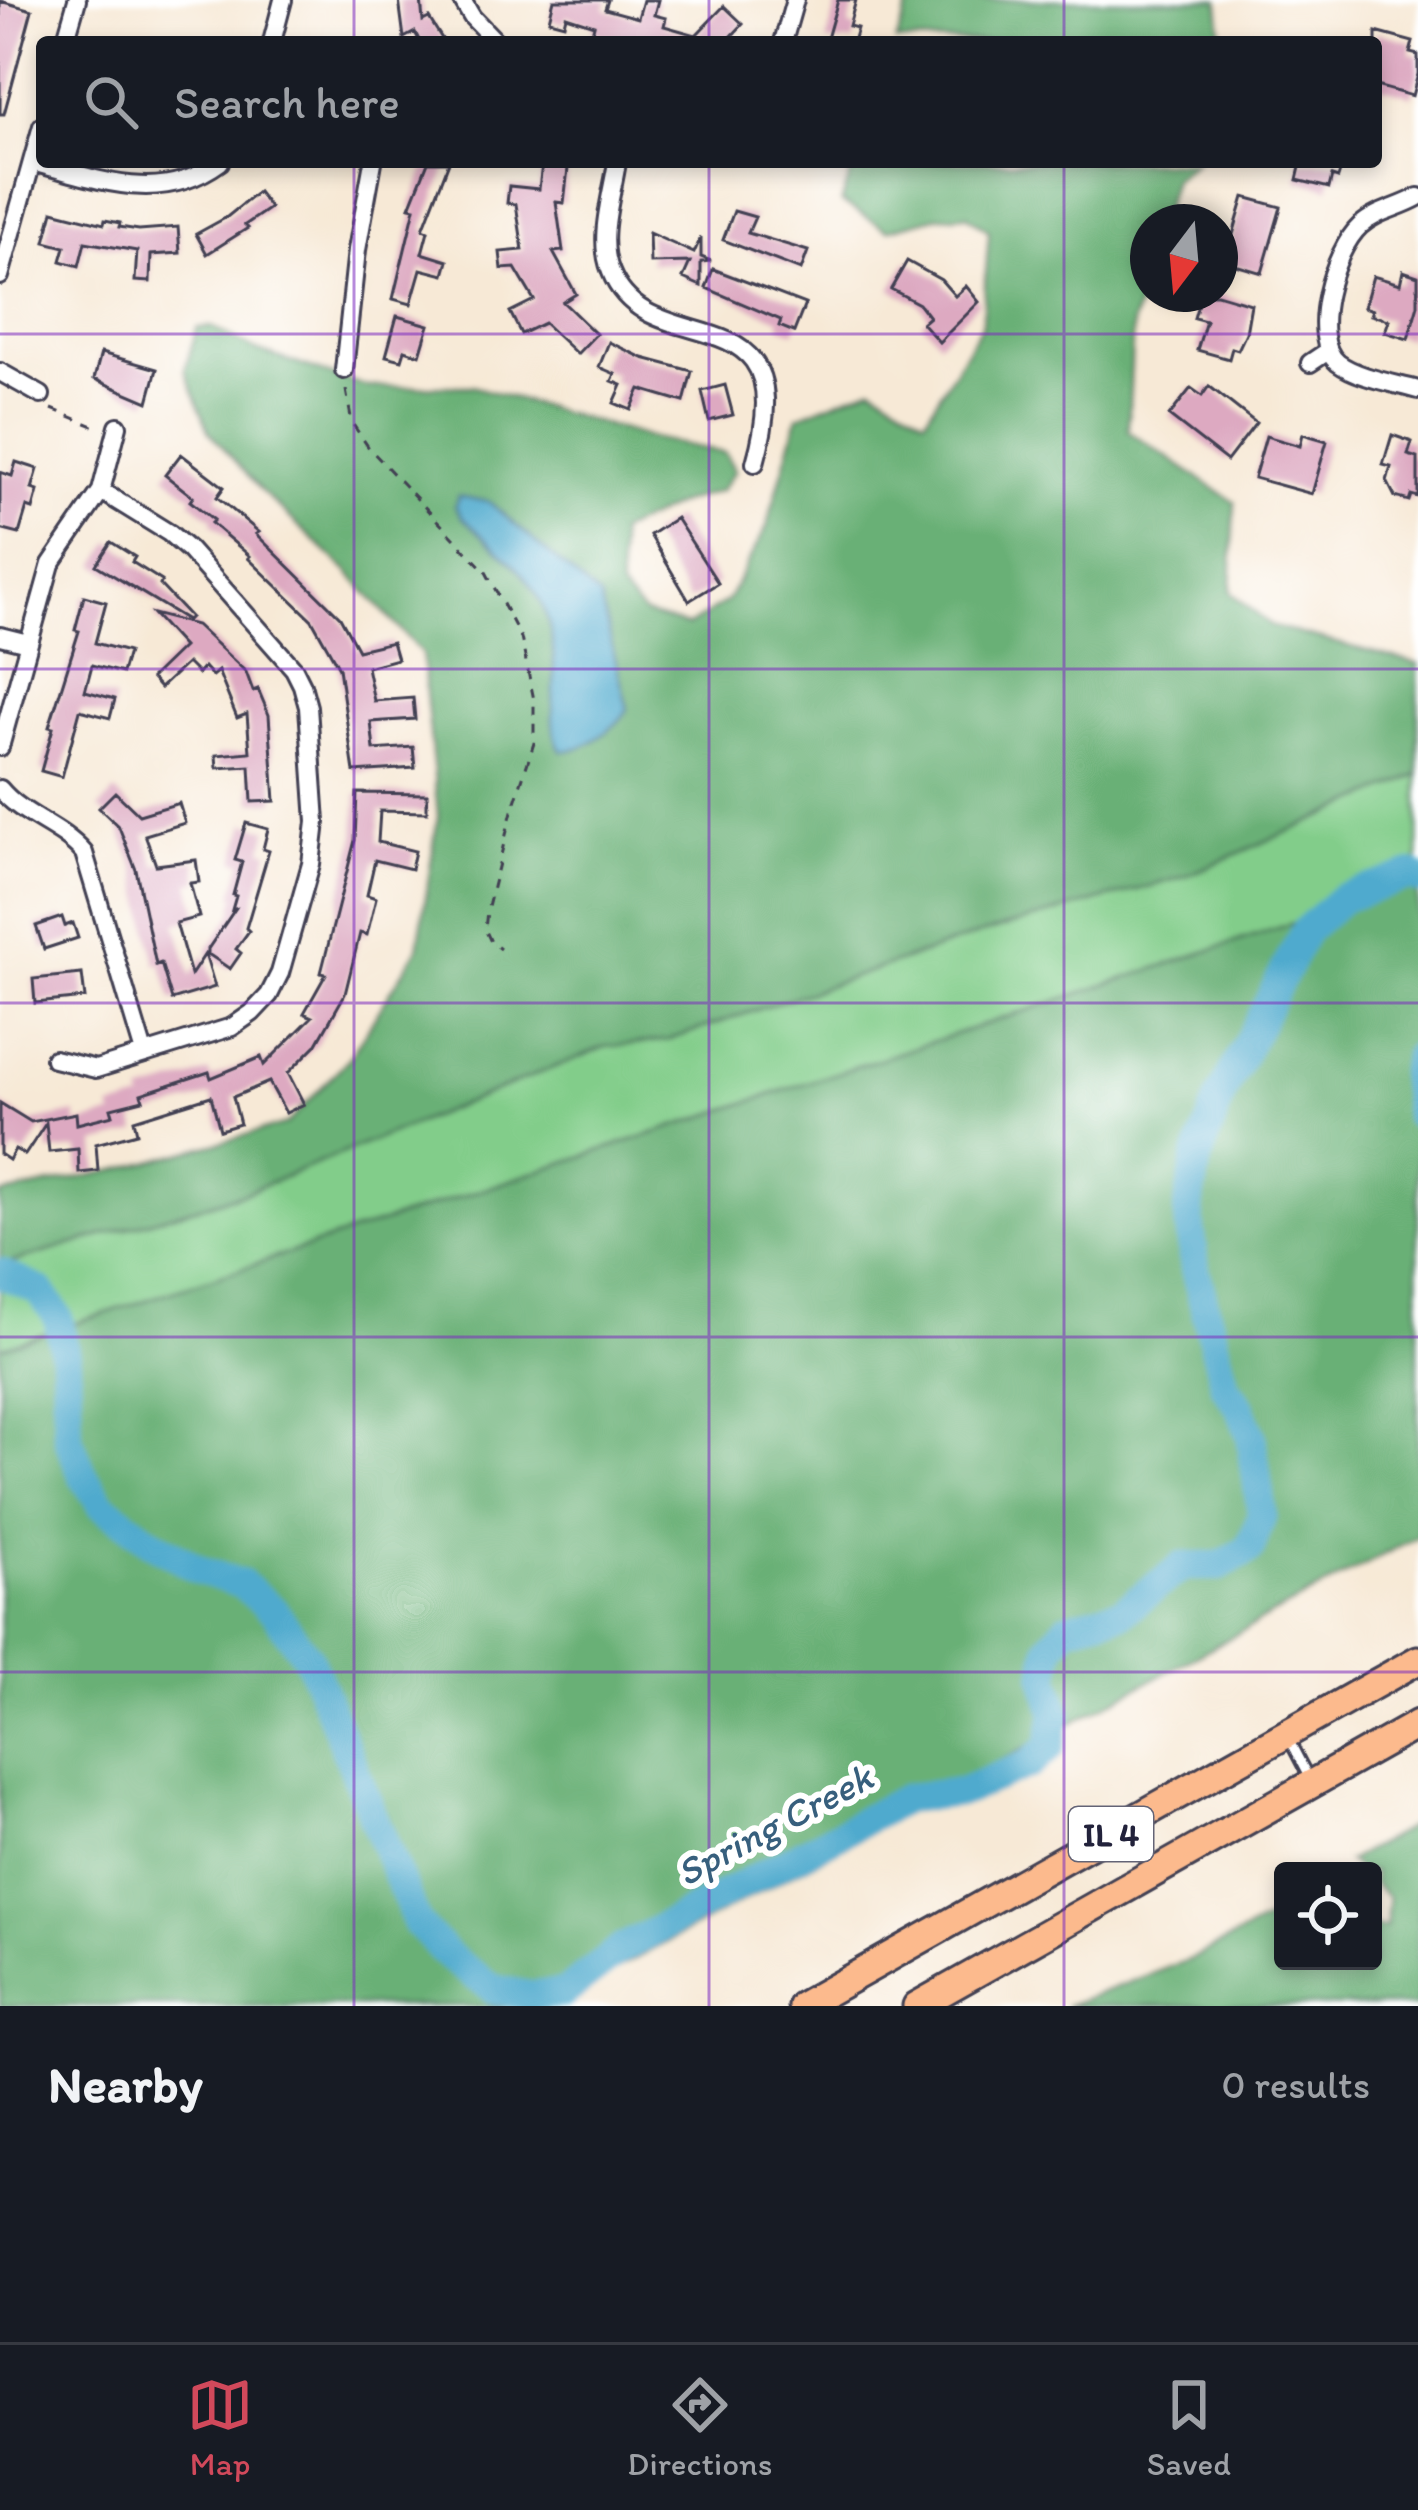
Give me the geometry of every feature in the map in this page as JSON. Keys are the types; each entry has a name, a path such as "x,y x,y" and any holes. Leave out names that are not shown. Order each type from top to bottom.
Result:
{"highway":[{"name":"IL 4","path":"802,2006 1418,1660"},
{"name":"IL 4","path":"916,2006 1418,1724"}],"street":[{"path":"67,36 77,0"},
{"path":"274,36 283,0"},
{"path":"463,0 486,36"},
{"path":"785,36 795,0"},
{"path":"0,276 36,148"},
{"path":"32,163 36,164"},
{"path":"52,168 137,189 171,186 211,168"},
{"path":"344,370 357,250 373,168"},
{"path":"616,168 605,241 610,272 631,302 729,340 759,371 767,407 755,463"},
{"path":"1418,197 1369,219 1349,237 1324,311 1322,332 1328,351 1341,365 1418,390"},
{"path":"1310,363 1328,351"},
{"path":"0,372 43,400"},
{"path":"0,747 50,564 101,491 109,428"},
{"path":"55,1059 96,1069 232,1028 269,995 280,974 315,844 308,707 294,669 189,550 101,491"},
{"path":"0,636 28,643"},
{"path":"2,798 69,836 83,853 143,1053"}],"lane":[{"path":"1286,1735 1312,1785"}],"path":[{"path":"344,370 352,423 369,448 486,572 525,652 534,700 534,743 512,811 485,929 490,942 500,949"},
{"path":"43,400 109,428"}],"green space":[{"path":"911,0 1219,0 1222,36 898,36"},
{"path":"853,168 1187,168 1173,179 1166,204 1130,204 1130,312 1136,312 1128,431 1235,502 1231,592 1270,626 1418,664 1418,775 1186,876 983,933 668,1040 604,1047 244,1193 0,1266 0,1195 130,1167 287,1124 349,1058 418,948 438,816 422,654 347,571 261,491 209,431 185,370 197,328 212,327 256,350 368,387 472,386 647,437 725,453 735,471 720,491 619,532 620,589 644,614 688,626 727,601 767,527 798,416 873,386 925,419 982,324 989,231 967,215 936,217 888,230 841,202"},
{"path":"1418,775 1418,882 0,1348 0,1266 244,1193 604,1047 668,1040 983,933 1186,876"},
{"path":"1418,882 1418,1536 548,2006 0,2006 0,1348"},
{"path":"1418,1822 1418,2006 1065,2006 1191,1959 1274,1917 1274,1970 1382,1970 1388,1898 1382,1892 1382,1862 1348,1861"}],"water":[{"path":"458,496 489,502 600,598 628,709 599,738 561,751 553,725 553,648 541,603 518,569 462,517 455,506"}],"building":[{"path":"399,0 421,0 423,21 429,18 440,36 417,36 415,32 404,36"},
{"path":"554,0 608,0 605,9 638,18 643,0 658,0 654,15 666,18 664,26 696,35 724,6 743,24 732,36 603,36 592,33 594,25 566,16 564,24 549,20"},
{"path":"838,0 856,0 849,26 857,28 855,36 828,36"},
{"path":"0,1 32,10 4,114 0,114"},
{"path":"1376,32 1413,42 1410,53 1418,55 1418,74 1412,96 1382,88 1382,36"},
{"path":"426,168 447,168 423,229 428,231 422,253 448,261 444,275 421,269 411,304 393,299 415,208 410,207"},
{"path":"542,168 568,168 564,203 556,202 563,251 553,252 576,294 563,302 596,334 577,354 544,323 521,334 510,312 534,300 515,268 502,269 500,252 523,250 516,204 507,203 509,186 539,189"},
{"path":"1300,168 1341,168 1338,178 1332,176 1329,188 1297,180"},
{"path":"258,192 270,208 207,254 196,234"},
{"path":"1244,197 1281,207 1262,273 1238,266 1238,218"},
{"path":"53,211 139,230 178,227 180,253 151,255 150,282 135,281 137,251 85,242 79,266 61,261 65,247 45,242"},
{"path":"734,211 755,217 748,233 808,251 801,270 723,240"},
{"path":"649,233 694,253 701,237 701,257 711,261 701,262 701,286 683,278 690,262 650,263"},
{"path":"907,261 941,280 955,296 966,286 979,302 939,342 922,323 929,317 919,304 891,289"},
{"path":"713,269 805,304 794,332 779,326 781,320 706,288"},
{"path":"1403,271 1418,276 1418,305 1408,339 1385,332 1389,320 1371,315 1373,310 1364,307 1373,276 1400,284"},
{"path":"1238,300 1251,304 1246,333 1229,359 1197,350 1206,321 1194,318 1196,312 1238,312"},
{"path":"397,316 429,325 420,355 405,350 402,360 386,356"},
{"path":"609,342 643,358 692,371 684,402 640,389 631,410 614,403 622,385 612,381 615,374 599,367"},
{"path":"101,353 157,369 148,402 94,379"},
{"path":"725,385 733,415 709,421 702,391"},
{"path":"1209,386 1256,423 1227,461 1169,416 1191,388 1202,396"},
{"path":"1303,434 1327,441 1312,494 1254,478 1266,436 1300,446"},
{"path":"1392,435 1412,442 1408,455 1418,458 1418,497 1411,495 1409,501 1395,497 1387,481 1391,467 1383,465"},
{"path":"181,454 224,487 217,497 259,532 256,534 340,617 358,650 392,642 397,659 367,667 374,701 413,698 415,719 371,722 374,750 413,747 415,768 354,772 339,668 312,620 211,523 214,520 190,501 193,497 165,475"},
{"path":"16,462 38,469 33,509 27,507 19,534 0,529 0,472 12,476"},
{"path":"676,518 718,583 689,601 650,535"},
{"path":"111,542 162,581 160,585 190,617 187,620 96,565"},
{"path":"84,596 106,602 95,643 128,652 122,673 92,665 85,691 115,699 110,718 80,710 62,777 41,771"},
{"path":"153,614 196,625 246,672 253,691 258,689 269,715 275,801 252,802 250,766 217,768 216,755 250,752 247,714 237,718 218,671 212,676 204,667 198,674 187,663 160,688 151,678 183,647"},
{"path":"115,792 139,815 179,803 185,823 145,835 156,865 196,860 199,882 190,883 199,917 176,923 191,975 205,954 215,987 172,1000 161,963 156,965 136,870 119,827 99,808"},
{"path":"357,793 427,794 427,812 380,811 378,842 415,851 411,869 375,860 367,895 376,898 367,935 360,933 345,994 316,1045 288,1073 304,1104 286,1113 269,1082 233,1097 240,1124 220,1130 211,1096 134,1120 137,1133 96,1144 98,1171 79,1173 78,1149 49,1152 46,1123 25,1155 15,1149 9,1160 0,1154 0,1103 31,1122 76,1113 77,1124 113,1115 111,1108 143,1100 141,1094 209,1072 211,1078 261,1057 264,1065 312,1017 304,1013 326,974 321,973 355,840"},
{"path":"246,823 268,829 263,849 269,851 246,928 249,931 230,969 208,954 208,949 235,909 233,895 242,862 235,860"},
{"path":"62,917 65,926 73,923 78,938 44,949 36,926"},
{"path":"82,974 85,998 35,1003 33,979"}],"waterway":[{"name":"Spring Creek","path":"0,1273 40,1291 58,1317 66,1362 68,1437 102,1505 200,1570 241,1584 273,1610 309,1659 417,1924 450,1958 494,1989 530,1996 564,1993 621,1949 906,1798 961,1792 1030,1764 1050,1747 1057,1714 1046,1677 1050,1647 1068,1626 1122,1612 1183,1566 1220,1566 1250,1549 1262,1515 1251,1435 1225,1385 1195,1269 1188,1210 1197,1160 1220,1097 1305,931 1342,898 1412,875 1418,879"},
{"name":"Spring Creek","path":"1418,1056 1413,1074 1418,1114"}]}
